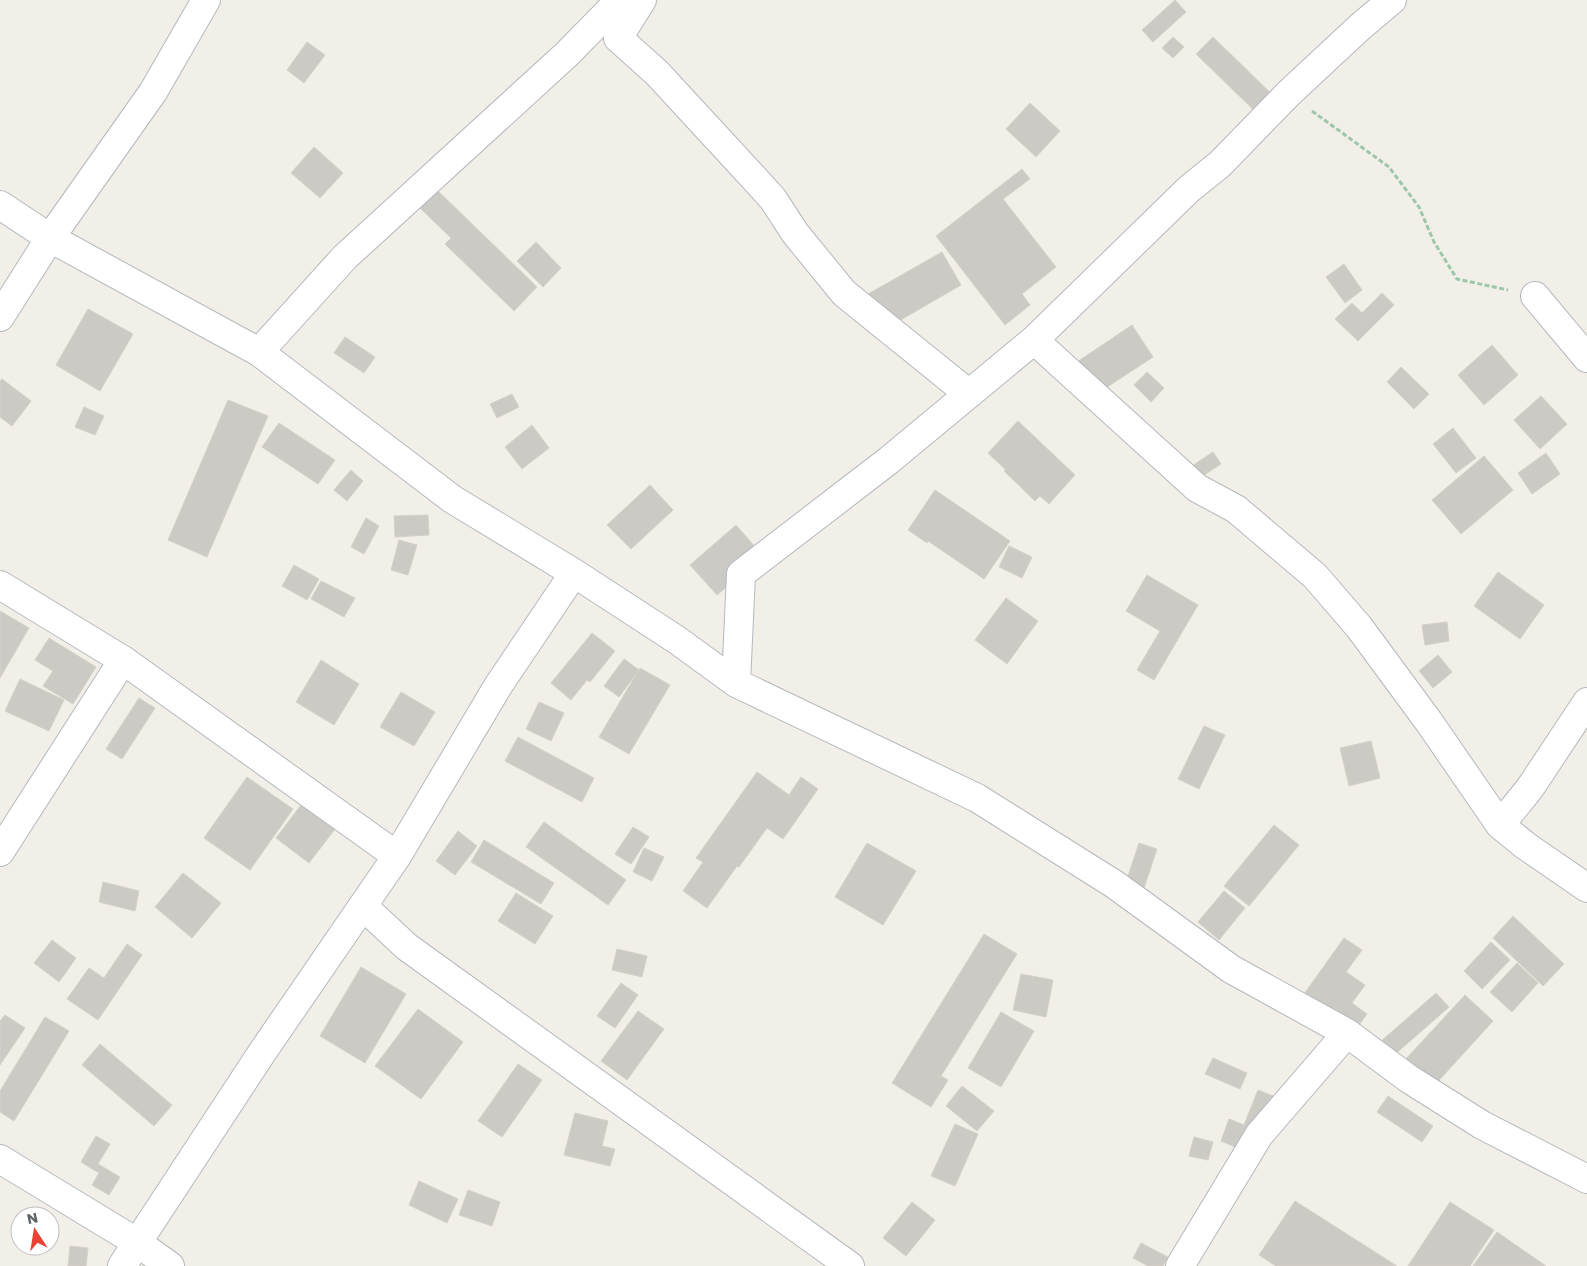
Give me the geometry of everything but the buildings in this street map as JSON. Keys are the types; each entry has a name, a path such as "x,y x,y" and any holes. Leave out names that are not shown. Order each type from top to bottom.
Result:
{"street":[{"path":"0,317 50,238 153,92 206,0"},
{"path":"259,352 345,257 567,54 620,0"},
{"path":"642,0 618,38 657,73 753,177 773,200 795,233 844,293 969,394"},
{"path":"736,683 741,574 888,461 1034,340 1189,189 1220,164 1288,94 1392,0"},
{"path":"0,205 50,238 259,352 452,499 574,573 677,640 736,683 977,798 1114,884 1232,969 1347,1033 1409,1079 1482,1125 1587,1179"},
{"path":"1535,296 1587,358"},
{"path":"1034,340 1196,488 1236,509 1315,576 1359,626 1430,722 1500,825 1526,846 1587,888"},
{"path":"122,1266 263,1052 398,856 498,686 574,573"},
{"path":"0,584 122,660 398,856"},
{"path":"0,852 122,660"},
{"path":"1500,825 1530,788 1587,702"},
{"path":"364,906 407,947 850,1266"},
{"path":"1180,1266 1259,1135 1347,1033"},
{"path":"0,1159 138,1243 170,1266"}],"path":[{"path":"1288,94 1389,167 1418,207 1434,242 1456,279 1535,296"}]}
